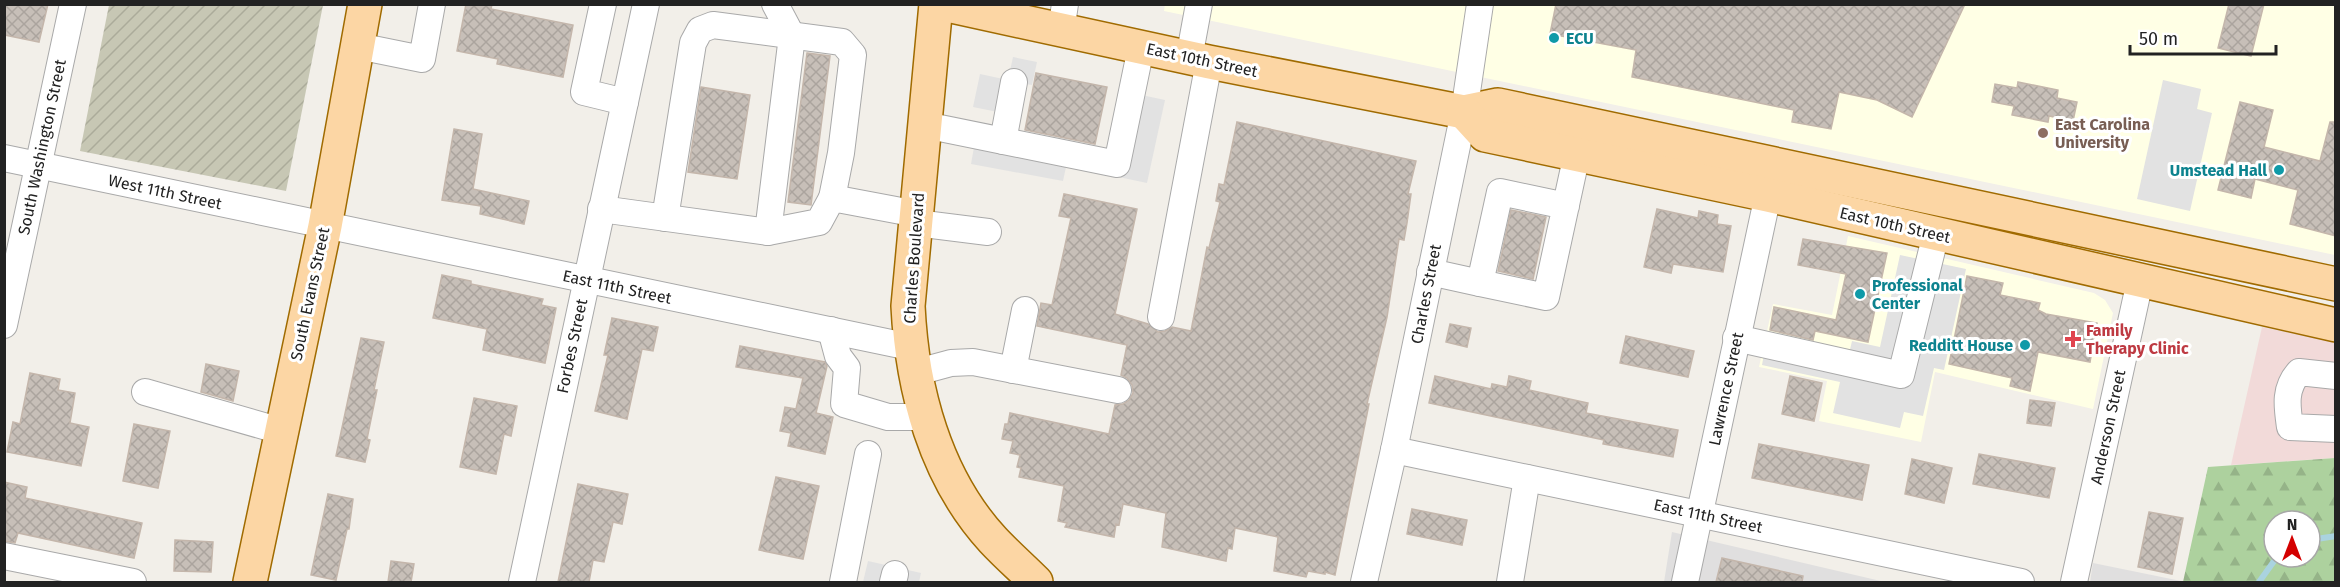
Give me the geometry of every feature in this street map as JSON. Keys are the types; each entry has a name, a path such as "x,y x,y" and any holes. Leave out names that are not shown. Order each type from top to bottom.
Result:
{"main road":[{"name":"South Evans Street","path":"250,582 325,226 365,4"},
{"name":"Charles Boulevard","path":"936,4 908,306 912,360 926,417 939,456 963,501 992,539 1036,582"},
{"name":"East 10th Street","path":"942,4 1063,18 1141,48 1464,112 1498,105 2336,285"},
{"name":"East 10th Street","path":"1464,112 1485,135 1768,195 2336,325"},
{"path":"1967,242 2073,248 2083,242 2088,232"}],"street":[{"name":"South Washington Street","path":"4,325 73,4"},
{"path":"358,46 423,59 432,4"},
{"path":"603,4 584,92 625,102"},
{"name":"Forbes Street","path":"522,582 646,4"},
{"path":"768,232 792,36 775,4"},
{"path":"1161,317 1199,60 1199,4"},
{"name":"Charles Street","path":"1364,582 1394,450 1464,112 1480,4"},
{"path":"601,209 665,218 768,232 819,222 832,198 841,153 853,55 842,42 713,25 700,30 693,43 665,218"},
{"path":"925,125 1117,164 1141,48"},
{"path":"1003,141 1014,82"},
{"path":"1430,272 1546,297 1577,154"},
{"name":"West 11th Street","path":"4,158 325,226"},
{"path":"1480,283 1500,192 1566,206"},
{"name":"Lawrence Street","path":"1685,582 1768,195"},
{"path":"832,198 988,232"},
{"name":"East 11th Street","path":"325,226 831,330 912,360"},
{"path":"1736,338 1901,375 1936,234"},
{"name":"Anderson Street","path":"2075,578 2140,281"},
{"path":"1013,370 1025,310"},
{"path":"831,330 838,356 847,368 844,404 888,417 926,417"},
{"path":"912,360 973,362 1118,390"},
{"path":"2336,376 2299,372 2292,380 2286,397 2290,427 2336,429"},
{"path":"145,392 281,431"},
{"name":"East 11th Street","path":"1394,450 2021,582"},
{"path":"843,582 868,454"},
{"path":"1510,582 1527,478"},
{"path":"4,556 133,582"}],"shaded area":[{"name":"East Carolina University","path":"1165,4 2335,5 2335,255 1164,11"},
{"path":"109,5 323,5 286,191 80,151"},
{"path":"1013,57 1037,62 1032,85 1015,82 1008,114 973,107 980,74 1008,80"},
{"path":"2163,80 2201,89 2197,109 2212,113 2190,211 2137,199"},
{"path":"1132,93 1165,100 1147,183 1114,176"},
{"path":"976,136 1069,153 1063,181 971,164"},
{"path":"1848,236 2094,293 2105,300 2113,313 2093,409 1935,372 1921,442 1819,421 1827,381 1759,367 1773,304 1832,315"},
{"path":"1900,255 1966,269 1944,370 1934,368 1923,416 1904,412 1900,428 1833,413 1840,382 1762,365 1764,354 1845,371 1852,341 1880,347"},
{"path":"2262,327 2335,342 2335,458 2231,465"},
{"path":"1672,532 1885,582 1664,582"},
{"path":"868,561 921,573 919,582 863,582"},
{"path":"2093,563 2186,582 2090,582"}],"green space":[{"path":"2335,458 2335,582 2183,582 2208,467"}],"building":[{"path":"4,4 48,4 39,42 4,35"},
{"path":"466,4 492,4 491,9 573,25 563,77 497,64 498,59 457,51"},
{"path":"1556,4 1965,4 1912,117 1877,100 1839,92 1831,129 1792,122 1794,110 1632,77 1636,50 1550,34"},
{"path":"2229,4 2264,4 2251,56 2218,48"},
{"path":"807,53 830,56 811,205 788,202"},
{"path":"1036,73 1107,87 1095,144 1025,130"},
{"path":"2018,82 2058,90 2057,98 2077,102 2073,121 2049,116 2048,122 2012,115 2014,106 1992,102 1995,84 2017,88"},
{"path":"701,87 750,95 737,179 688,172"},
{"name":"Umstead Hall","path":"2240,102 2273,110 2264,147 2320,161 2330,122 2336,122 2336,236 2290,224 2298,190 2255,179 2251,198 2218,190"},
{"path":"1237,122 1416,161 1408,194 1411,194 1404,240 1399,239 1387,317 1367,404 1369,404 1335,575 1308,571 1306,577 1274,571 1278,537 1235,528 1232,549 1228,548 1226,561 1162,547 1166,513 1123,504 1114,537 1065,527 1067,523 1058,521 1064,486 1019,477 1021,468 1017,467 1020,455 1010,453 1013,441 1002,439 1010,413 1109,434 1115,405 1129,400 1133,393 1132,385 1127,378 1121,375 1127,345 1037,326 1041,303 1052,305 1071,218 1059,216 1064,194 1137,209 1115,314 1148,324 1158,332 1172,327 1191,331 1207,247 1209,248 1220,202 1216,201 1219,184 1224,185"},
{"path":"454,129 482,134 473,189 529,201 524,224 480,214 481,206 442,200"},
{"path":"1657,209 1698,218 1699,211 1718,215 1717,224 1731,226 1723,272 1673,264 1671,273 1644,267"},
{"path":"1511,210 1546,217 1533,279 1498,271"},
{"path":"1803,239 1887,253 1868,342 1815,331 1813,340 1770,330 1774,307 1836,320 1846,274 1798,265"},
{"path":"442,275 471,281 471,284 543,299 541,305 556,308 545,363 483,350 487,329 433,318"},
{"path":"1967,276 2003,283 2000,295 2040,303 2038,310 2046,314 2097,323 2090,362 2038,352 2030,391 2010,386 2012,378 1949,364"},
{"path":"612,318 658,327 653,351 642,349 627,419 595,411 608,355 604,355"},
{"path":"1450,324 1471,328 1467,347 1446,342"},
{"path":"1626,336 1694,351 1688,377 1620,363"},
{"path":"361,338 384,342 374,390 377,390 367,439 370,440 365,462 336,456"},
{"path":"740,346 825,362 827,366 816,413 833,417 825,454 788,446 791,433 780,431 785,407 796,409 803,378 736,367"},
{"path":"206,364 239,371 233,401 201,392"},
{"path":"30,373 60,379 58,390 75,393 70,423 89,427 81,466 7,452 13,422 20,424"},
{"path":"1435,376 1491,389 1492,384 1507,387 1509,376 1531,381 1529,390 1588,403 1586,413 1678,430 1673,457 1603,444 1604,440 1429,403"},
{"path":"1790,376 1822,383 1814,421 1782,414"},
{"path":"474,398 517,406 511,436 504,434 496,474 460,467"},
{"path":"2030,400 2055,403 2051,426 2027,423"},
{"path":"134,424 170,431 158,488 123,481"},
{"path":"1759,444 1869,465 1862,500 1752,478"},
{"path":"1979,454 2055,468 2049,498 1973,484"},
{"path":"1912,459 1952,468 1944,503 1905,494"},
{"path":"776,477 819,486 803,559 759,550"},
{"path":"4,482 27,487 25,498 142,523 134,558 18,533 15,543 4,541"},
{"path":"578,484 628,494 622,524 613,522 604,562 593,560 589,582 558,582"},
{"path":"328,494 353,499 349,529 347,529 336,580 311,575"},
{"path":"1412,509 1467,520 1462,545 1407,534"},
{"path":"2149,512 2183,518 2172,574 2138,567"},
{"path":"175,540 213,542 211,572 174,571"},
{"path":"1722,558 1803,576 1802,582 1716,582"},
{"path":"391,561 414,564 411,582 388,582"}],"waterway":[{"path":"2322,538 2336,536"},
{"path":"2259,582 2268,569"}],"place":[{"name":"ECU","path":"1554,38"},
{"name":"East Carolina University","path":"2043,133"},
{"name":"Umstead Hall","path":"2279,170"},
{"name":"Professional Center","path":"1860,294"},
{"name":"Family Therapy Clinic","path":"2073,339"},
{"name":"Redditt House","path":"2025,345"}]}
